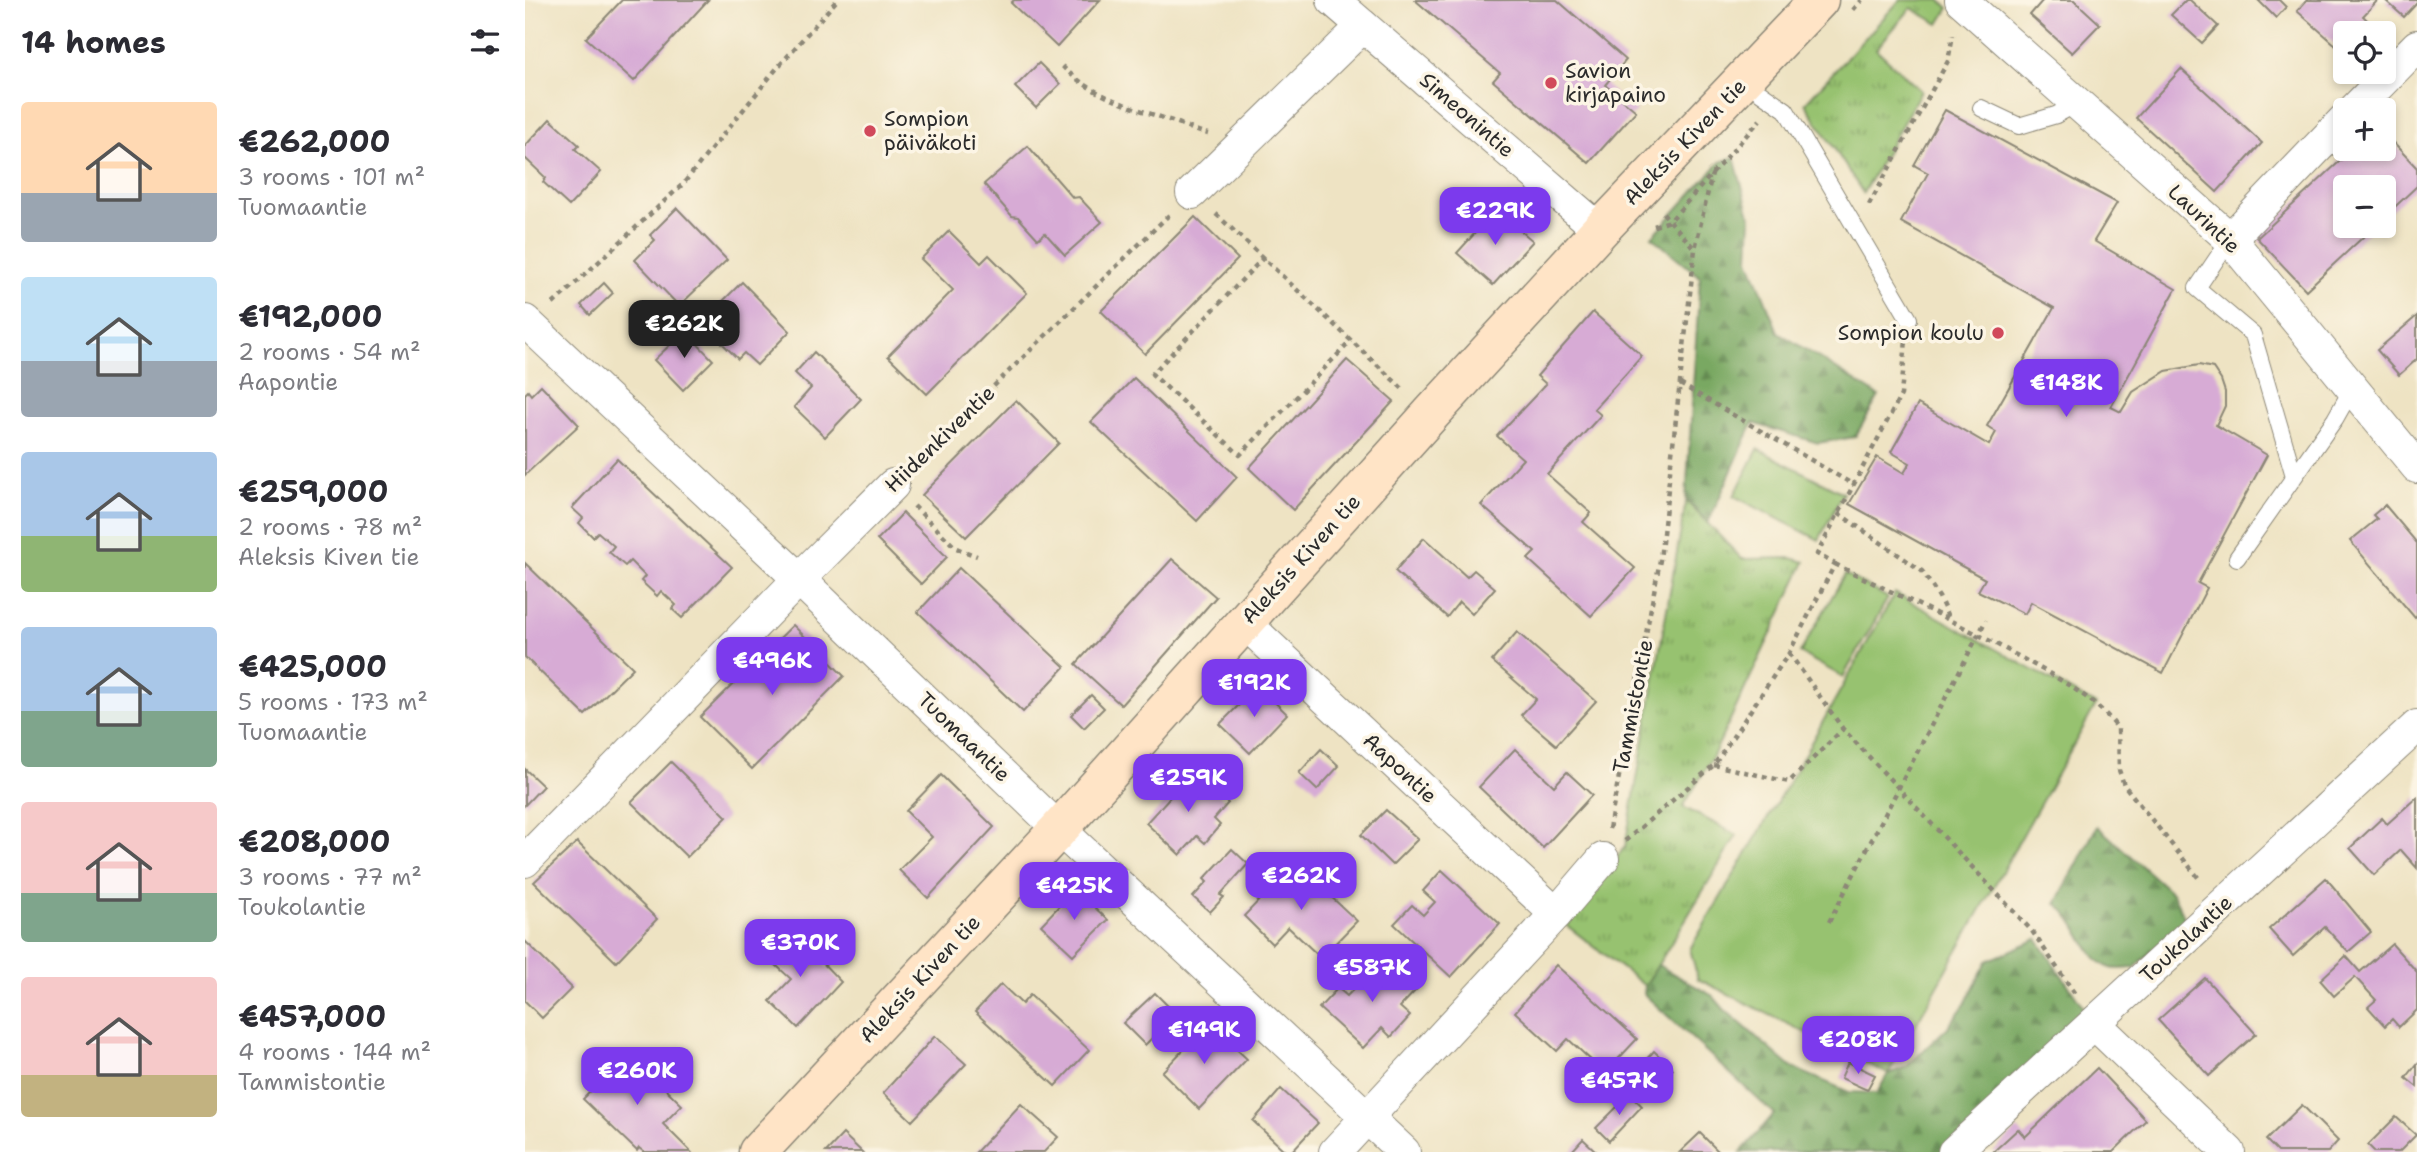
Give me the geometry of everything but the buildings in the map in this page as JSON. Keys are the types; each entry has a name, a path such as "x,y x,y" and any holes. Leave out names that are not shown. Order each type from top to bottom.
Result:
{"street":[{"name":"Simeonintie","path":"1333,0 1600,230"},
{"name":"Aleksis Kiven tie","path":"758,1152 1059,829 1600,230 1759,91 1819,0"},
{"name":"Laurintie","path":"1961,0 2230,239 2417,467"},
{"path":"1192,192 1363,26"},
{"path":"2366,98 2417,46"},
{"path":"2230,239 2333,132"},
{"name":"Tuomaantie","path":"527,326 799,579 1059,829 1404,1152"},
{"name":"Hiidenkiventie","path":"525,861 893,485"},
{"name":"Aapontie","path":"1244,622 1556,914"},
{"name":"Toukolantie","path":"1954,1152 2417,726"},
{"path":"1335,1152 1604,859"},
{"path":"2095,1024 2229,1152"}],"lane":[{"path":"1759,91 1786,110 1909,318"},
{"path":"1981,108 2019,126 2056,115 2076,104"},
{"path":"2230,239 2197,288 2253,335 2294,476"},
{"path":"2238,558 2335,419 2352,389"}],"path":[{"path":"527,326 683,184 778,66 837,0"},
{"path":"1856,228 1948,61 1954,32"},
{"path":"1062,66 1079,82 1130,108 1242,144"},
{"path":"1650,228 1670,221 1769,110 1759,91"},
{"path":"1702,163 1712,174"},
{"name":"Tammistontie","path":"1604,859 1660,560 1695,249 1712,174"},
{"path":"1192,192 1431,414"},
{"name":"Hiidenkiventie","path":"893,485 1192,192"},
{"path":"1659,209 1695,249"},
{"path":"1264,257 1152,374 1240,456 1351,341"},
{"path":"1909,318 1901,395 1817,554 1978,635 2057,678 2095,705 2117,726 2119,770 2124,785 2190,869 2223,905"},
{"path":"1679,384 1854,485"},
{"path":"893,485 956,548 977,556"},
{"path":"1838,513 1922,571 1939,597 1949,621"},
{"path":"1604,859 1714,765 1789,653 1835,564"},
{"path":"1829,922 1986,620"},
{"path":"1789,653 1843,729 2032,931 2095,1024"},
{"path":"1714,765 1789,782 1843,729"}],"green space":[{"path":"1900,0 1940,0 1949,8 1939,24 1911,8 1876,49 1921,91 1863,193 1805,103"},
{"path":"1734,157 1751,219 1749,259 1778,332 1879,396 1855,437 1818,443 1753,423 1708,523 1686,499 1700,277 1652,237 1720,162"},
{"path":"1758,449 1843,493 1819,540 1734,496"},
{"path":"1686,501 1742,559 1791,558 1805,562 1713,756 1683,807 1737,835 1645,986 1561,921 1625,847"},
{"path":"1845,574 1888,598 1843,677 1800,653"},
{"path":"1895,593 2096,705 1888,1074 1698,979 1690,949 1789,782"},
{"path":"2097,826 2173,894 2186,921 2134,968 2113,969 2103,964 2089,949 2071,919 2056,904"},
{"path":"2037,939 2095,1024 1954,1152 1741,1152 1774,1114 1644,994 1645,986 1658,965 1713,996 1724,1009 1791,1067 1849,1092 1877,1093 1888,1074 1906,1067 1947,1028 1965,1004 1987,961"}],"place":[{"name":"Savion kirjapaino","path":"1551,83"},
{"name":"Sompion päiväkoti","path":"870,131"},
{"name":"Sompion koulu","path":"1998,333"}]}
